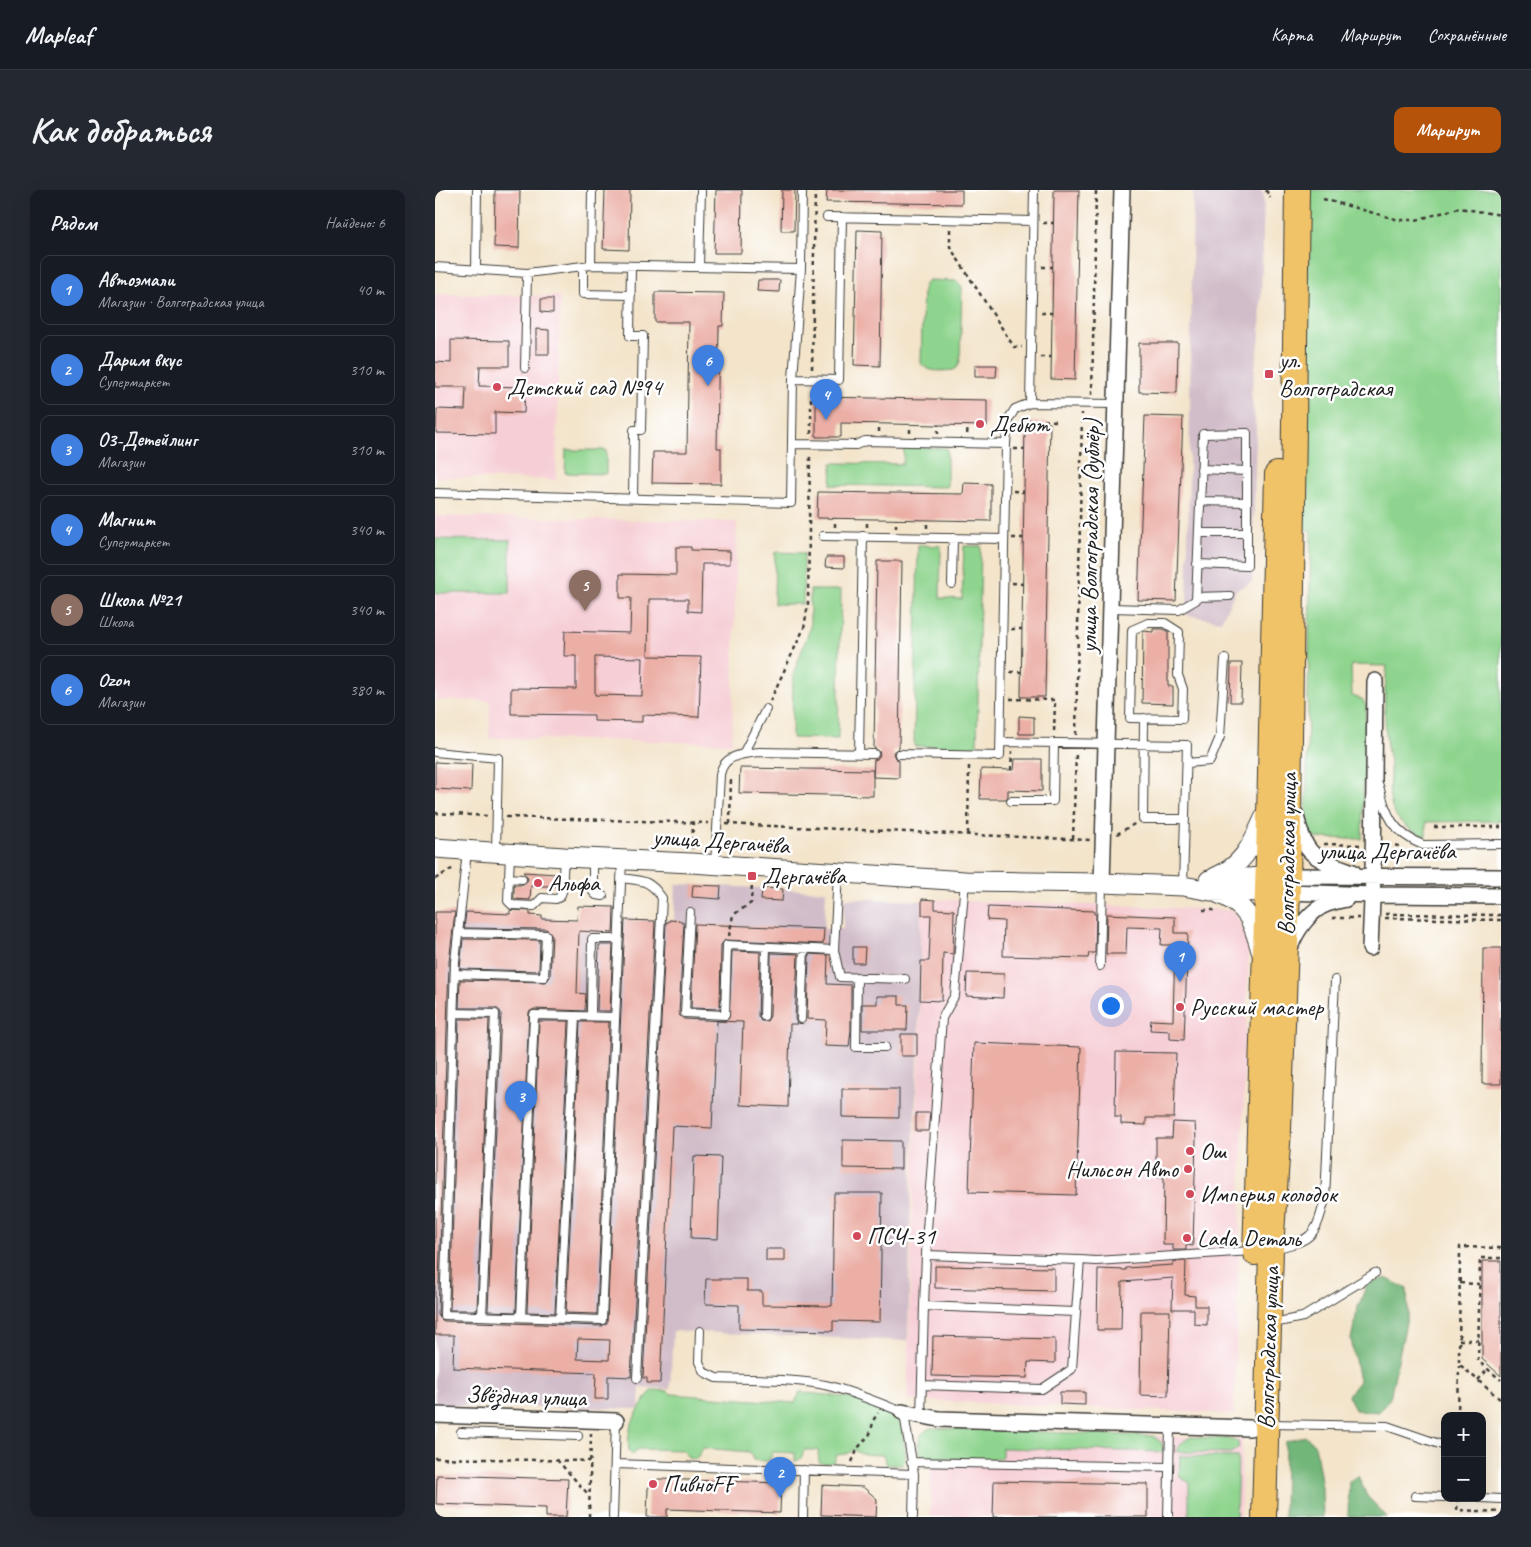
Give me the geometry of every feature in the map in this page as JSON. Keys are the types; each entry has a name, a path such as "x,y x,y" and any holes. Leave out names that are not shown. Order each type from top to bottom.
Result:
{"main road":[{"name":"Волгоградская улица","path":"1264,1517 1258,1426 1263,1250 1279,1129 1274,969 1278,884 1289,791 1297,190"},
{"name":"Волгоградская улица","path":"1277,194 1268,809 1278,884"},
{"name":"Волгоградская улица","path":"1249,1517 1269,1324 1263,1250"}],"street":[{"name":"улица Волгоградская (дублёр)","path":"1102,883 1121,190"},
{"path":"1370,948 1372,916 1367,876 1375,681"},
{"path":"1289,791 1301,835 1309,851 1329,863 1367,876"},
{"path":"1268,809 1243,858 1211,885 1240,905 1246,913 1274,969 1290,946 1295,935 1314,912 1325,904 1368,895"},
{"name":"улица Дергачёва","path":"435,848 593,858 622,869 715,865 965,881 1183,886 1278,884 1367,876 1501,877"},
{"name":"улица Дергачёва","path":"1278,884 1368,895 1501,896"},
{"path":"895,1409 921,1416 948,1419 1170,1426 1258,1426"},
{"name":"Звёздная улица","path":"435,1415 616,1421"}],"lane":[{"path":"476,269 477,190"},
{"path":"592,190 583,294 631,295"},
{"path":"699,267 701,190"},
{"path":"435,493 791,503 793,379 801,269 802,190"},
{"path":"1030,403 1034,190"},
{"path":"827,217 1033,221"},
{"path":"793,379 839,380 842,218"},
{"path":"435,267 527,273 587,265 801,269"},
{"path":"631,266 630,336 643,336 641,430 634,430 633,498"},
{"path":"525,368 527,273"},
{"path":"899,754 1001,756 1009,446 1008,420 1015,409 1030,403 1116,404"},
{"path":"1111,608 1179,610 1196,600 1197,564 1199,533 1201,469 1203,434 1247,433 1247,566 1197,564"},
{"path":"792,444 855,445 865,441 1009,446"},
{"path":"1201,469 1247,471"},
{"path":"1200,501 1247,502"},
{"path":"1199,533 1247,533"},
{"path":"823,536 1007,538"},
{"path":"859,754 863,536"},
{"path":"952,584 953,538"},
{"path":"1196,596 1230,596"},
{"path":"1148,623 1165,623 1179,632 1178,675 1183,689 1182,719 1145,718 1131,718 1132,630 1148,623"},
{"path":"1187,763 1210,761 1221,737 1225,659"},
{"path":"743,754 766,709"},
{"path":"1145,718 1143,819 1185,819"},
{"path":"1001,742 1187,745 1183,886"},
{"path":"1011,801 1053,801 1054,743"},
{"path":"435,752 498,758 497,816 508,878 508,900 515,905 534,906 542,898 559,898 562,895 564,857"},
{"path":"715,865 721,767 725,762 743,754 759,752 874,754"},
{"path":"1373,765 1388,816 1395,828 1413,841 1423,845 1501,844"},
{"path":"467,849 455,974 444,1315 602,1320 622,869 655,887 662,898 637,1378"},
{"path":"593,858 593,892 596,895 603,896"},
{"path":"838,873 834,950 840,977 905,979"},
{"path":"508,878 522,879"},
{"path":"921,1416 926,1255 942,1018 955,995 965,881"},
{"path":"1100,966 1102,883"},
{"path":"690,912 685,1013 725,1015 727,945 834,950"},
{"path":"455,974 544,977 546,935 458,933"},
{"path":"591,1016 592,939 619,939"},
{"path":"764,1016 766,946"},
{"path":"801,1019 804,949"},
{"path":"857,978 856,1047 885,1047"},
{"path":"926,1255 1096,1261 1263,1250 1293,1244 1308,1238 1319,1223 1325,1199 1335,980"},
{"path":"454,1013 495,1014 482,1316"},
{"path":"521,1318 534,1015 615,1017"},
{"path":"561,1319 575,1016"},
{"path":"922,1385 1042,1390 1072,1369 1080,1260"},
{"path":"1269,1324 1303,1317 1375,1273"},
{"path":"924,1306 1076,1312"},
{"path":"700,1331 699,1362 704,1372 716,1378 823,1385 895,1409 905,1420 914,1474 913,1517"},
{"path":"518,1418 518,1434"},
{"path":"613,1517 616,1421"},
{"path":"1168,1517 1170,1426"},
{"path":"1258,1426 1387,1426 1441,1445"},
{"path":"461,1432 578,1436"},
{"path":"911,1462 1169,1467"},
{"path":"615,1464 914,1474"},
{"path":"803,1517 805,1470"},
{"path":"1415,1496 1441,1497"},
{"path":"1486,1498 1501,1499"}],"path":[{"path":"766,709 804,628 808,604 815,190"},
{"path":"1091,404 1096,190"},
{"path":"1266,190 1277,194"},
{"path":"1323,200 1399,220 1416,220 1459,208 1501,215"},
{"path":"950,220 950,247 1014,346 1031,347"},
{"path":"1073,840 1082,404"},
{"path":"1013,420 1060,421"},
{"path":"811,426 816,426"},
{"path":"1009,446 1025,449"},
{"path":"1011,491 1024,492"},
{"path":"1007,538 1023,538"},
{"path":"1010,583 1023,584"},
{"path":"1009,629 1022,629"},
{"path":"1008,672 1021,672"},
{"path":"1008,699 1055,700 1054,743"},
{"path":"968,835 969,756"},
{"path":"730,824 732,758"},
{"path":"1011,763 1011,770"},
{"path":"435,813 717,823 1104,841 1143,819"},
{"path":"691,851 693,823"},
{"path":"1434,827 1501,827"},
{"path":"1327,918 1501,915"},
{"path":"1372,916 1501,920"},
{"path":"1458,1412 1460,1247 1501,1248"},
{"path":"1501,1258 1480,1258 1478,1360 1501,1380"},
{"path":"1459,1284 1479,1284"},
{"path":"1459,1340 1479,1340"},
{"path":"1459,1364 1501,1400"},
{"path":"1478,1380 1488,1369"},
{"path":"848,1472 858,1448 869,1434 874,1419 883,1408 895,1409"},
{"path":"589,1517 592,1420"},
{"path":"435,1458 590,1461"},
{"path":"557,1460 589,1495"},
{"path":"1458,1502 1457,1510 1501,1512"}],"shaded area":[{"path":"1262,190 1264,196 1260,337 1251,394 1256,428 1252,582 1236,590 1221,621 1187,615 1193,191"},
{"name":"Детский сад №94","path":"435,294 560,296 556,480 435,477"},
{"path":"435,516 737,522 732,743 489,738 490,701 435,700"},
{"path":"676,884 826,891 824,929 843,929 844,898 921,901 918,1060 911,1188 908,1341 673,1331 670,1389 640,1387 639,1409 435,1405 436,912 542,916 554,919 613,922 674,920"},
{"path":"921,899 1233,910 1249,939 1234,1414 907,1400 919,1060"},
{"path":"932,1429 1242,1439 1241,1517 930,1517"}],"green space":[{"path":"1310,190 1501,190 1501,821 1426,822 1426,836 1412,830 1401,822 1392,808 1390,796 1390,763 1385,716 1387,666 1351,665 1352,696 1362,699 1366,706 1362,839 1312,838 1306,817 1311,531 1301,527"},
{"path":"929,280 957,281 962,287 960,361 957,368 953,370 931,370 921,363 923,289"},
{"path":"904,447 947,448 947,487 831,485 832,463 903,464"},
{"path":"566,450 606,450 606,474 565,473"},
{"path":"435,539 510,540 510,593 435,593"},
{"path":"918,545 941,546 940,598 962,599 964,546 981,546 977,748 914,746"},
{"path":"775,552 804,553 803,604 774,604"},
{"path":"810,590 841,590 838,739 792,738 793,675 810,628"},
{"path":"1386,1278 1407,1289 1408,1313 1390,1398 1379,1412 1355,1410 1348,1395 1359,1381 1351,1339 1358,1307 1367,1284"},
{"path":"652,1390 668,1391 671,1394 795,1403 800,1392 852,1398 896,1416 901,1422 906,1458 902,1465 887,1465 883,1455 861,1454 854,1450 846,1454 837,1455 834,1462 825,1464 819,1462 818,1450 804,1450 800,1459 795,1461 795,1453 773,1452 769,1460 766,1461 753,1460 750,1452 703,1448 696,1459 688,1458 683,1450 638,1449 633,1455 629,1451 631,1425"},
{"path":"930,1428 1153,1436 1162,1443 1164,1452 1002,1448 1002,1456 999,1459 929,1458 922,1456 919,1440 923,1433"},
{"path":"1305,1436 1315,1445 1322,1487 1323,1517 1284,1517 1285,1442"},
{"path":"1191,1437 1233,1439 1238,1442 1239,1447 1231,1453 1177,1452 1180,1445"},
{"path":"1180,1456 1238,1457 1236,1517 1189,1517 1189,1482 1179,1475"},
{"path":"1358,1476 1367,1496 1387,1517 1348,1517 1349,1482"}],"building":[{"path":"495,190 520,190 519,248 494,247"},
{"path":"605,190 630,190 629,250 603,249"},
{"path":"716,190 742,190 741,253 714,253"},
{"path":"782,190 795,190 794,231 781,231"},
{"path":"827,190 962,190 962,204 826,202"},
{"path":"1054,190 1079,190 1075,380 1051,379"},
{"path":"857,230 882,231 880,366 854,365"},
{"path":"758,280 780,280 779,292 757,291"},
{"path":"655,292 724,293 723,326 719,326 717,448 721,448 721,484 652,483 653,452 687,452 689,322 655,322"},
{"path":"541,299 553,299 553,313 541,312"},
{"path":"536,329 549,330 549,354 536,354"},
{"path":"451,340 509,341 509,366 480,366 479,386 525,387 524,413 495,412 495,434 436,433 437,409 465,410 466,387 435,387 435,362 451,363"},
{"path":"1139,343 1178,343 1177,393 1139,392"},
{"path":"975,365 997,365 996,377 975,377"},
{"path":"816,397 987,400 987,426 841,423 841,437 816,437"},
{"path":"1145,416 1183,417 1176,601 1138,600"},
{"path":"1025,422 1050,423 1045,697 1021,697"},
{"path":"964,483 991,484 991,521 817,518 818,492 963,494"},
{"path":"676,547 691,547 691,550 730,551 730,564 702,564 701,612 688,611 688,599 649,599 648,656 701,657 699,717 642,715 642,722 594,721 594,715 511,714 511,688 576,689 576,656 564,656 565,631 630,633 631,598 620,598 620,574 676,575","holes":["595,657 643,658 642,696 595,695"]},
{"path":"826,557 844,557 844,568 825,567"},
{"path":"877,561 902,561 899,748 893,754 899,760 899,778 873,777 874,760 880,755 879,751 874,748"},
{"path":"1153,629 1163,629 1168,632 1168,686 1173,686 1173,704 1142,703 1143,631 1153,632"},
{"path":"1231,663 1242,663 1241,702 1230,702"},
{"path":"1019,716 1034,717 1034,734 1019,734"},
{"path":"1015,759 1042,759 1042,791 1008,790 1006,799 980,799 981,769 1014,770"},
{"path":"435,762 472,764 471,791 435,789"},
{"path":"740,768 873,770 873,796 739,793"},
{"path":"523,872 557,874 557,886 531,886 530,900 514,899 514,885 522,885 528,880"},
{"path":"693,885 721,886 720,899 692,897"},
{"path":"762,888 783,889 782,901 761,900"},
{"path":"922,899 935,900 935,909 954,910 953,954 943,953 942,1001 920,1000 921,961 929,961 931,915 922,915"},
{"path":"578,906 614,907 613,933 579,931 577,993 586,994 585,1011 534,1009 529,1012 516,1312 488,1311 501,1014 496,1008 459,1008 460,980 546,982 550,977 552,935 546,929 464,928 466,912 510,914 510,910 530,911 530,915 542,916 542,919 577,920"},
{"path":"988,907 1094,911 1094,914 1096,914 1095,953 1089,953 1088,958 1003,956 1004,921 987,920"},
{"path":"435,912 455,912 449,962 438,1315 444,1321 602,1326 607,1323 625,920 655,921 631,1377 608,1376 608,1399 595,1399 596,1373 453,1368 454,1335 435,1335","holes":["578,1339 610,1340 609,1360 577,1359"]},
{"path":"1107,914 1175,917 1175,933 1188,933 1184,1040 1170,1039 1170,1031 1150,1030 1151,1020 1173,1021 1175,945 1161,945 1162,928 1127,927 1126,954 1106,954"},
{"path":"669,920 682,921 681,923 684,923 680,1016 684,1019 725,1021 729,1018 732,951 760,952 758,1016 761,1021 767,1021 770,1016 771,953 798,954 795,1019 797,1024 790,1024 788,1107 740,1105 743,1022 717,1021 712,1128 672,1126 660,1383 647,1383 647,1378 643,1378 666,922 669,922"},
{"path":"695,924 824,929 823,944 725,940 721,945 720,1009 691,1008"},
{"path":"463,939 540,940 539,971 460,969"},
{"path":"599,945 613,945 610,1011 597,1011"},
{"path":"853,947 865,947 864,963 853,963"},
{"path":"1483,948 1501,948 1501,1084 1482,1084"},
{"path":"809,954 828,955 827,984 851,985 849,1047 825,1046 826,1020 807,1019"},
{"path":"967,973 1004,974 1003,998 966,996"},
{"path":"877,996 899,996 899,1005 908,1005 907,1030 862,1030 862,1004 877,1004"},
{"path":"459,1019 489,1019 477,1310 450,1310"},
{"path":"539,1021 569,1021 555,1313 527,1312"},
{"path":"580,1022 609,1022 597,1314 566,1313"},
{"path":"901,1034 917,1034 917,1056 901,1056"},
{"path":"974,1043 1081,1047 1076,1195 969,1192"},
{"path":"1116,1052 1176,1053 1174,1118 1146,1118 1146,1125 1121,1124 1121,1117 1115,1117"},
{"path":"842,1089 899,1089 899,1118 842,1117"},
{"path":"916,1113 930,1113 928,1131 916,1131"},
{"path":"1173,1122 1195,1123 1193,1246 1186,1245 1186,1250 1173,1250 1173,1245 1163,1245 1164,1177 1159,1177 1160,1161 1156,1161 1156,1138 1172,1138"},
{"path":"843,1140 901,1141 901,1169 843,1168"},
{"path":"694,1156 721,1157 718,1239 691,1238"},
{"name":"ПСЧ-31","path":"834,1193 882,1193 880,1322 833,1321 833,1331 739,1329 739,1305 705,1304 706,1279 747,1279 747,1291 762,1291 762,1305 832,1306"},
{"path":"766,1249 785,1249 785,1261 766,1261"},
{"path":"1186,1261 1185,1295 1195,1296 1195,1306 1207,1306 1207,1325 1194,1324 1194,1309 1172,1309 1173,1278 1122,1282 1121,1330 1097,1330 1098,1269 1126,1270 1126,1268 1173,1265 1173,1262"},
{"path":"1482,1261 1501,1261 1501,1376 1482,1359"},
{"path":"935,1266 1054,1268 1054,1291 935,1288"},
{"path":"1141,1311 1170,1311 1168,1396 1140,1395"},
{"path":"933,1336 1055,1339 1055,1363 1028,1362 1027,1378 932,1376"},
{"path":"1060,1392 1085,1392 1085,1405 1060,1404"},
{"path":"437,1475 568,1479 566,1517 546,1517 546,1508 436,1504"},
{"path":"658,1479 781,1483 780,1513 667,1509 667,1517 647,1517 648,1488"},
{"path":"994,1481 1148,1484 1148,1517 993,1517"},
{"path":"822,1485 863,1487 877,1499 876,1517 821,1515"}],"place":[{"name":"ул. Волгоградская","path":"1269,374"},
{"name":"Ozon","path":"708,386"},
{"name":"Детский сад №94","path":"497,387"},
{"name":"Магнит","path":"826,420"},
{"name":"Дебют","path":"980,424"},
{"name":"Школа №21","path":"585,611"},
{"name":"Дергачёва","path":"752,876"},
{"name":"Альфа","path":"538,883"},
{"name":"Автоэмали","path":"1180,982"},
{"name":"Русский мастер","path":"1180,1007"},
{"name":"О3-Детейлинг","path":"521,1122"},
{"name":"Ош","path":"1190,1151"},
{"name":"Нильсон Авто","path":"1188,1169"},
{"name":"Империя колодок","path":"1190,1194"},
{"name":"ПСЧ-31","path":"857,1236"},
{"name":"Lada Dеталь","path":"1187,1238"},
{"name":"ПивноFF","path":"653,1484"},
{"name":"Дарим вкус","path":"780,1498"}]}
